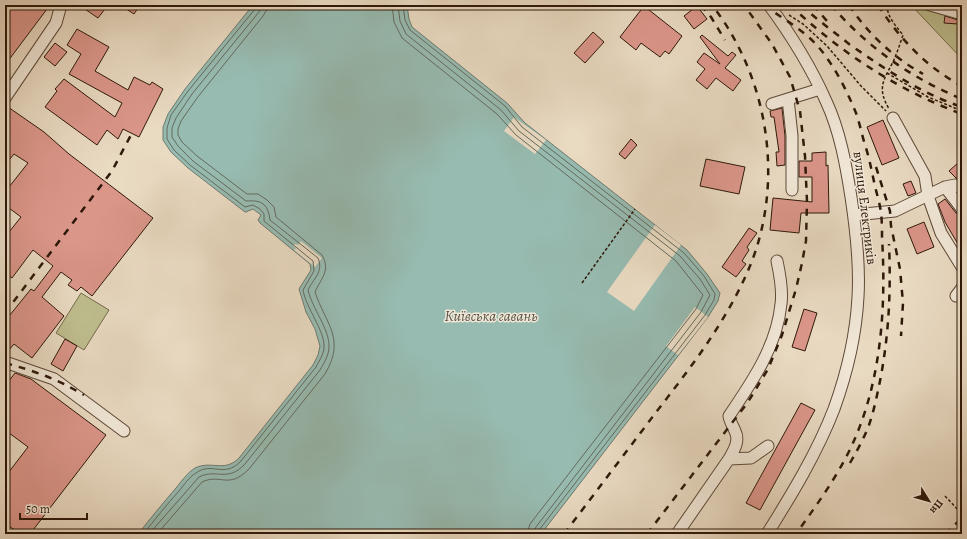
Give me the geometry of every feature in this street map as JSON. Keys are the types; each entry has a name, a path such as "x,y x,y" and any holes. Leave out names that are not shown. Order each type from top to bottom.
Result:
{"street":[{"path":"5,98 56,23 60,5"},
{"name":"вулиця Електриків","path":"767,534 795,489 818,445 834,409 847,368 855,332 858,296 858,262 854,215 841,145 820,89 788,32 769,5"},
{"path":"931,6 962,14"},
{"path":"772,104 820,89"},
{"path":"788,99 792,136 792,190"},
{"path":"893,118 924,176 928,196 942,233 962,267"},
{"path":"854,215 895,211 945,187 955,185 962,189"},
{"path":"945,187 962,210"},
{"path":"677,534 729,459 737,443 735,431 728,416 761,367 777,327 781,303 778,261"},
{"path":"5,362 54,379 124,431"},
{"path":"729,459 751,458 768,446"}],"path":[{"path":"887,5 888,13 891,19 903,35 898,50 884,77 882,87 885,103 893,118"},
{"path":"787,14 803,24 827,46 861,86 893,118"},
{"path":"886,73 928,97 962,111"},
{"path":"582,283 635,209"},
{"path":"945,496 962,514"}],"shaded area":[{"path":"911,5 962,5 962,59"},
{"path":"81,293 109,310 84,350 56,333"}],"water":[{"name":"Київська гавань","path":"253,5 407,5 412,27 507,103 525,123 687,250 707,274 720,293 718,301 708,317 541,534 138,534 192,470 207,465 228,465 239,458 313,365 318,355 320,346 315,329 306,312 299,289 311,270 310,264 260,223 258,220 261,215 253,209 245,212 188,168 171,152 163,140 163,127 168,114 185,89"}],"pier":[{"path":"514,117 546,140 535,154 504,131"},
{"path":"655,225 681,245 634,311 607,292"},
{"path":"301,241 322,258 315,267 294,250 296,248 293,246 295,244 298,245"},
{"path":"695,307 708,317 678,355 666,346"}],"building":[{"path":"5,5 50,5 5,65"},
{"path":"79,5 108,5 98,18"},
{"path":"120,5 140,5 134,14"},
{"path":"644,6 682,36 669,54 665,51 660,57 641,43 636,50 620,37"},
{"path":"697,6 707,19 694,29 684,16"},
{"path":"945,16 958,20 958,24 944,23"},
{"path":"77,29 109,47 95,71 128,90 134,77 150,85 152,82 163,89 139,137 123,129 118,139 107,130 97,145 45,107 57,91 55,89 64,79 115,117 122,103 69,74 81,54 67,45"},
{"path":"593,32 604,42 585,63 574,53"},
{"path":"702,35 728,56 732,52 736,55 725,68 741,80 733,91 716,78 707,89 696,80 705,69 697,62 704,53 720,64 700,37"},
{"path":"55,43 67,52 55,66 44,57"},
{"path":"8,107 44,132 69,154 153,218 92,296 81,287 77,291 68,285 72,280 61,272 42,297 64,316 32,358 14,344 5,355 5,321 31,289 34,291 53,266 33,250 12,278 5,273 5,237 21,217 5,205 5,192 28,163 14,154 5,165 5,111"},
{"path":"782,108 785,136 785,165 777,166 776,152 779,152 774,117 771,117 770,111"},
{"path":"883,120 899,158 882,165 867,127"},
{"path":"631,139 637,145 625,159 619,154"},
{"path":"826,152 826,166 828,165 829,213 801,213 799,233 770,230 773,198 812,202 812,177 799,177 799,161 812,161 812,153"},
{"path":"706,159 745,167 739,194 700,186"},
{"path":"959,162 962,166 962,181 956,178 949,171"},
{"path":"911,181 916,193 908,196 903,184"},
{"path":"945,199 956,213 962,216 962,251 945,222 938,204"},
{"path":"924,222 934,247 917,254 907,229"},
{"path":"749,228 757,233 747,247 749,250 742,261 746,264 736,277 722,267"},
{"path":"804,309 817,313 805,351 792,347"},
{"path":"65,339 77,346 63,371 51,364"},
{"path":"15,373 31,379 106,435 30,534 20,534 5,523 5,477 28,447 5,430 5,386"},
{"path":"801,403 815,410 760,510 746,503"}],"railway":[{"path":"701,5 711,17 725,40"},
{"path":"564,534 708,342 741,286 750,266 761,233 767,199 768,165 765,130 758,97 746,64 731,33 712,5"},
{"path":"647,534 748,402 768,369 782,335 802,263 806,241 807,202 805,156 800,111 790,77 772,44 744,5"},
{"path":"764,5 801,31 815,43 832,65 841,80 859,121 870,162 882,219 882,313 877,363 872,388 865,412 850,449 829,487 796,534"},
{"path":"790,5 849,54 870,68 915,93 962,114"},
{"path":"801,5 849,44 890,71 917,88 962,107"},
{"path":"813,5 827,21"},
{"path":"831,5 859,34 891,60 943,91 962,99"},
{"path":"849,5 864,26 882,44 901,60 923,74"},
{"path":"878,5 895,29 915,51 949,79 962,86"},
{"path":"5,313 112,171 132,133"},
{"path":"876,167 890,211 891,226 900,269 903,303 901,336"},
{"path":"850,463 869,425 880,381 889,312 889,244"},
{"path":"5,363 46,376 84,395"},
{"path":"945,534 962,518"}]}
